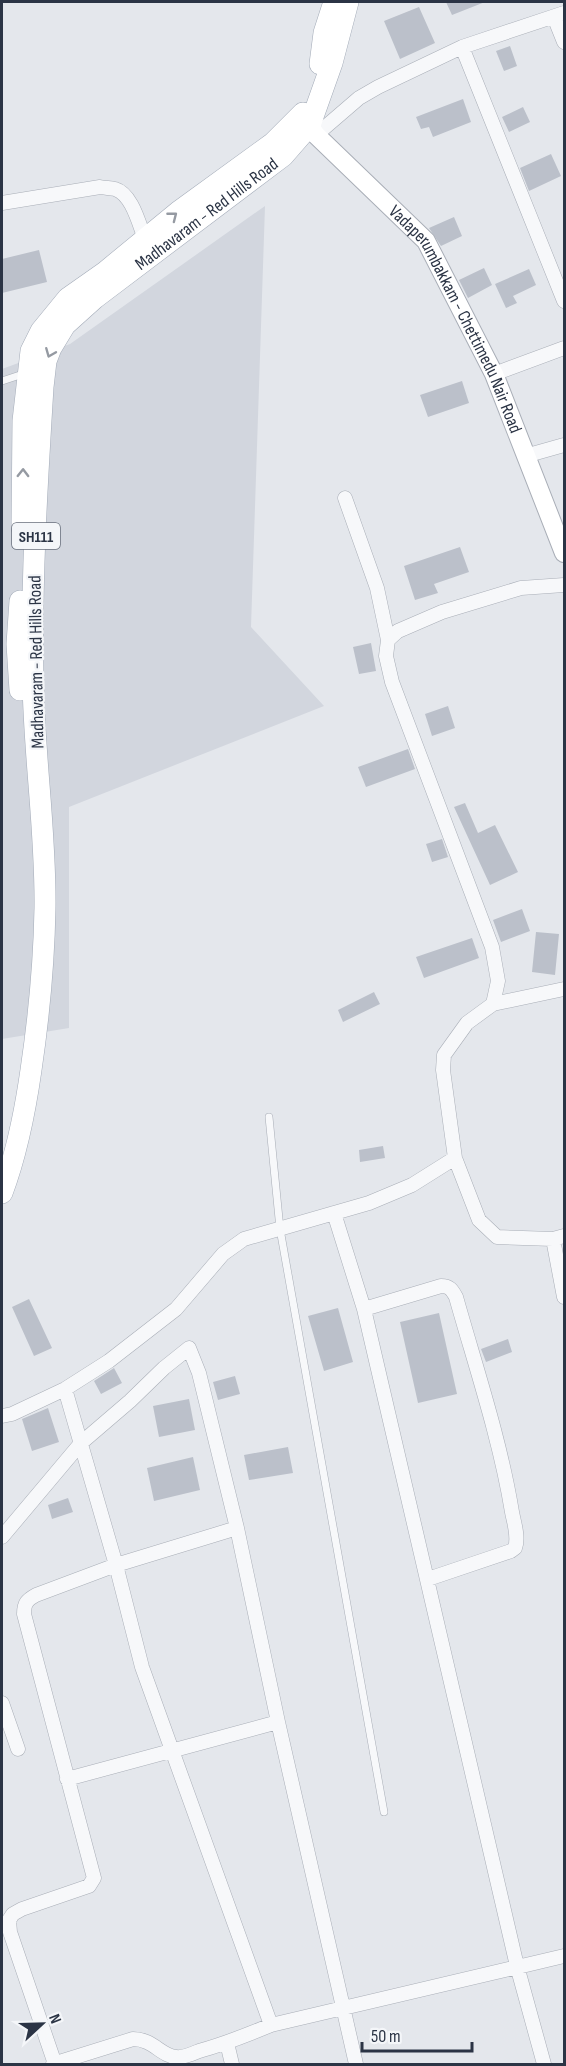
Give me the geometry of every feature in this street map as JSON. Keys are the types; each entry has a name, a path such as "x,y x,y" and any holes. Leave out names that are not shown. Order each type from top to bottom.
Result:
{"main road":[{"name":"Madhavaram - Red Hills Road","path":"309,125 324,33 334,2"},
{"name":"Madhavaram - Red Hills Road","path":"2,1193 12,1167 22,1127 38,1025 42,978 45,906 33,684 33,610 42,387 46,362 51,348 65,325 94,297 283,156 309,125 332,63 348,2"},
{"name":"Madhavaram - Red Hills Road","path":"2,1158 20,1083 31,998 33,962 34,898 17,644 21,579 23,421 32,351 41,331 68,298 105,272 178,212 273,143 309,125"}],"street":[{"path":"309,125 462,47 559,15 564,42"},
{"path":"462,47 564,301"},
{"name":"Vadaperumbakkam - Chettimedu Nair Road","path":"309,125 426,241 494,374 564,553"},
{"path":"2,203 100,187 116,189 129,201 145,239"},
{"path":"494,374 564,348"},
{"path":"525,456 564,445"},
{"path":"345,498 377,588 388,640 386,656 392,682 492,947 498,981 493,1004"},
{"path":"388,640 398,632 442,612 521,588 564,585"},
{"path":"564,989 493,1004 466,1023 444,1055 443,1070 455,1158 479,1220 497,1237 559,1237 564,1297"},
{"path":"2,1416 12,1414 65,1389 109,1361 176,1309 223,1254 244,1239 369,1203 412,1185 455,1158"},
{"path":"334,1213 364,1309 517,1966 544,2064"},
{"path":"364,1309 441,1286 452,1289 487,1405 509,1494 517,1536 515,1548 428,1579"},
{"path":"2,1537 81,1443 189,1348 199,1373 237,1528 278,1722 356,2064"},
{"path":"65,1389 116,1565 142,1667 271,2025"},
{"path":"237,1528 116,1565 36,1595 24,1605 24,1614 93,1872 93,1882 89,1886 22,1909 13,1914 9,1920 10,1932 54,2064 133,2039 142,2039 169,2060 227,2043 271,2025 564,1956"},
{"path":"2,1703 18,1749"},
{"path":"67,1779 278,1722"},
{"path":"227,2043 232,2064"}],"lane":[{"path":"2,381 29,373"},
{"path":"269,1117 280,1229 384,1812"}],"shaded area":[{"path":"265,206 251,627 324,706 69,807 69,1028 2,1039 2,369 70,344"}],"building":[{"path":"446,2 485,2 452,15"},
{"path":"419,7 435,43 400,59 384,21"},
{"path":"510,46 517,66 504,71 496,51"},
{"path":"463,99 471,122 433,137 429,127 421,129 416,117"},
{"path":"523,107 530,122 509,132 502,117"},
{"path":"551,154 561,176 529,191 520,168"},
{"path":"454,217 462,236 441,246 429,228"},
{"path":"39,250 47,282 2,293 2,259"},
{"path":"484,268 492,285 468,298 459,280"},
{"path":"529,269 536,285 513,296 517,303 506,308 495,284"},
{"path":"462,381 469,403 428,417 420,395"},
{"path":"460,547 469,572 434,584 438,593 415,600 404,566"},
{"path":"371,643 376,671 359,674 353,647"},
{"path":"448,706 455,728 432,736 425,714"},
{"path":"408,749 415,769 366,787 358,767"},
{"path":"465,803 478,833 495,825 518,872 490,885 454,807"},
{"path":"442,839 448,857 432,862 426,844"},
{"path":"522,909 530,931 501,942 493,920"},
{"path":"536,932 559,934 555,975 532,972"},
{"path":"472,938 479,958 424,978 416,957"},
{"path":"374,992 380,1004 343,1022 338,1010"},
{"path":"383,1146 385,1158 360,1162 359,1150"},
{"path":"29,1299 52,1348 34,1356 12,1307"},
{"path":"338,1308 353,1362 324,1371 308,1316"},
{"path":"439,1313 457,1394 418,1403 400,1322"},
{"path":"508,1339 512,1352 486,1362 481,1349"},
{"path":"114,1368 122,1383 101,1394 94,1381"},
{"path":"235,1376 240,1394 218,1400 213,1382"},
{"path":"189,1399 195,1430 159,1437 153,1406"},
{"path":"48,1408 59,1442 32,1451 22,1419"},
{"path":"288,1447 293,1473 249,1480 244,1455"},
{"path":"193,1457 200,1490 154,1501 147,1468"},
{"path":"68,1498 73,1512 52,1519 48,1505"}]}
